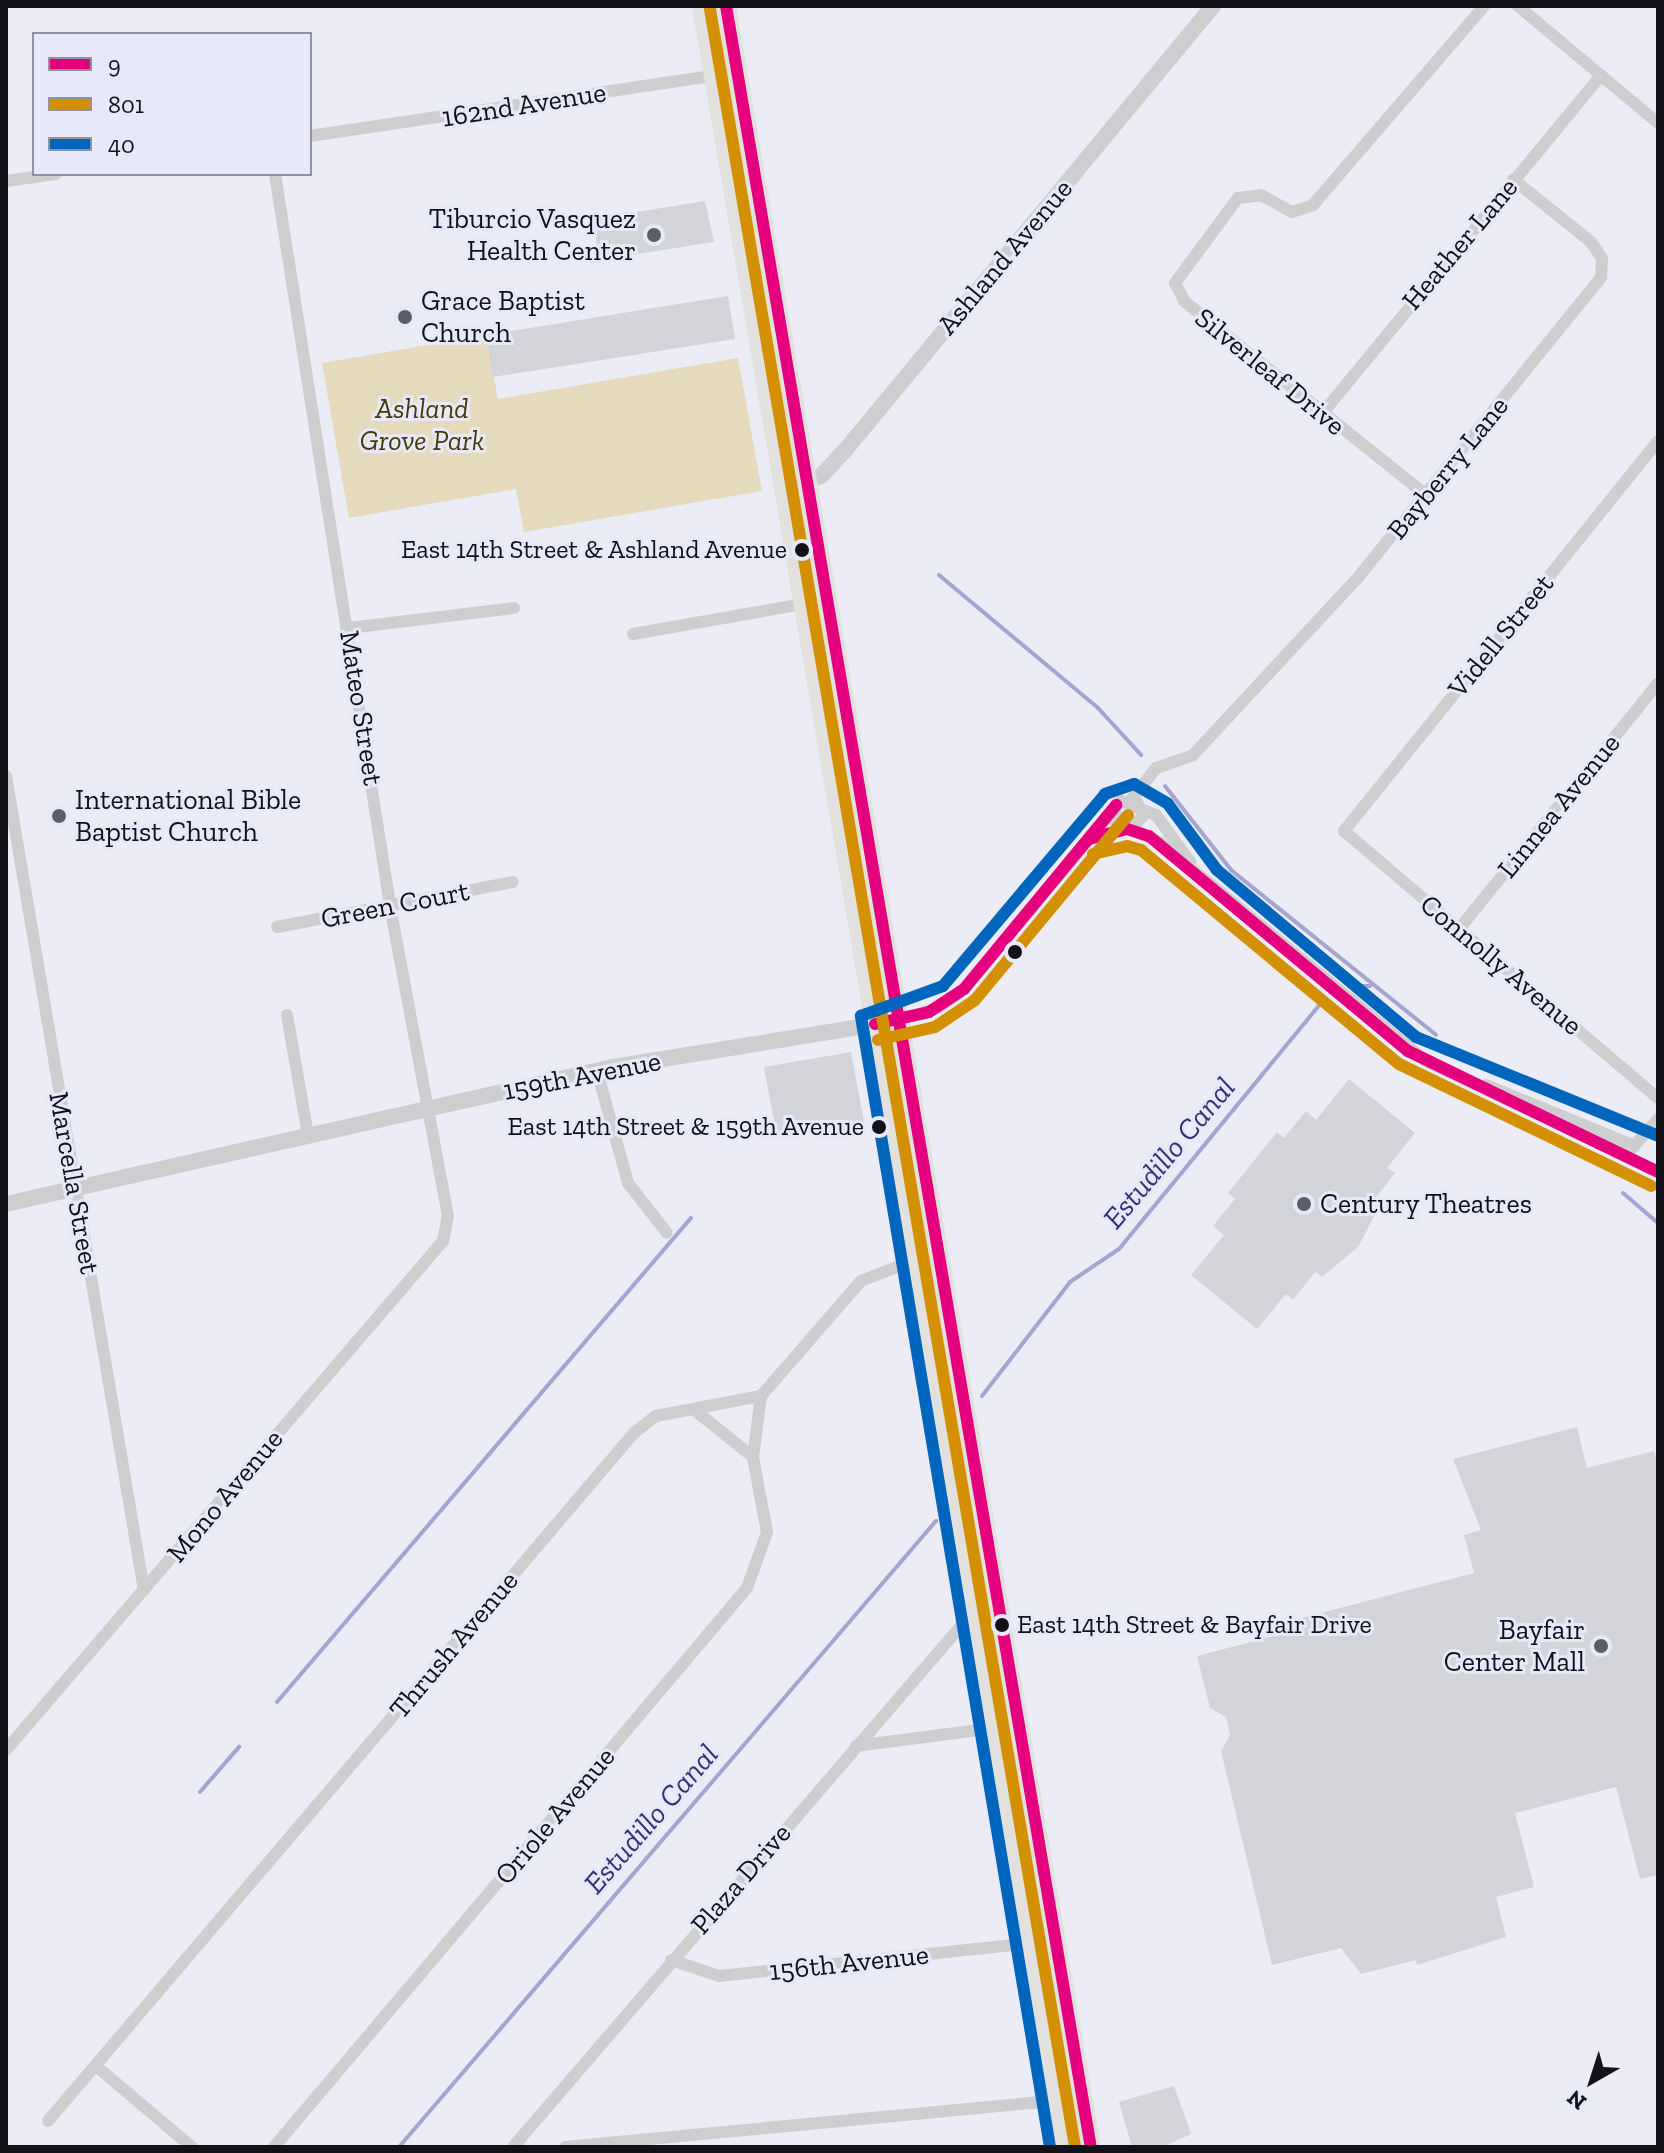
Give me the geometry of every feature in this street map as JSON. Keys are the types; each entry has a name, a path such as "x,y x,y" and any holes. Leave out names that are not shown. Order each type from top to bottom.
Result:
{"main road":[{"path":"702,6 992,1731 1066,2147"},
{"path":"726,6 1091,2147"}],"street":[{"name":"Ashland Avenue","path":"784,490 807,484 847,448 1213,6"},
{"name":"Silverleaf Drive","path":"1426,495 1321,415 1185,302 1178,272 1238,198 1261,195 1292,212 1313,205 1484,6"},
{"path":"1518,6 1658,123"},
{"name":"162nd Avenue","path":"312,136 738,72"},
{"name":"Heather Lane","path":"1321,415 1601,75"},
{"path":"6,181 42,176"},
{"name":"Mateo Street","path":"275,176 349,628 390,905 448,1216 443,1241"},
{"name":"Bayberry Lane","path":"1134,801 1156,768 1193,755 1426,495 1604,268 1591,242 1513,179"},
{"name":"Videll Street","path":"1344,831 1658,441"},
{"path":"633,634 803,604"},
{"path":"349,628 514,608"},
{"name":"Linnea Avenue","path":"1459,929 1658,683"},
{"name":"Marcella Street","path":"6,776 144,1590"},
{"path":"1089,839 1128,829 1142,821 1134,801"},
{"path":"1205,881 1156,815 1134,801 1116,805 1113,819 1159,842 1205,881 1395,1042 1440,1067 1630,1151 1658,1119"},
{"name":"159th Avenue","path":"6,1204 597,1071 897,1021 940,1007 964,989 1116,805"},
{"name":"Connolly Avenue","path":"1344,831 1658,1098"},
{"name":"Green Court","path":"277,927 513,882"},
{"path":"287,1015 308,1135"},
{"path":"597,1071 628,1183 667,1233"},
{"name":"Mono Avenue","path":"6,1750 443,1241"},
{"path":"761,1396 861,1281 915,1260"},
{"name":"Thrush Avenue","path":"48,2121 634,1433 656,1416 697,1412 761,1396"},
{"name":"Oriole Avenue","path":"274,2147 747,1588 767,1532 753,1457 761,1396"},
{"path":"697,1412 753,1457"},
{"name":"Plaza Drive","path":"518,2146 671,1960 972,1613"},
{"path":"992,1731 1020,1735"},
{"path":"856,1746 992,1731 1020,1735"},
{"name":"156th Avenue","path":"671,1960 719,1976 1031,1943"},
{"path":"96,2066 192,2147"},
{"path":"565,2147 1058,2100"}],"green space":[{"name":"Ashland Grove Park","path":"486,335 498,399 738,358 762,491 524,532 516,489 349,518 322,363"}],"building":[{"name":"Tiburcio Vasquez Health Center","path":"705,201 714,242 599,260 593,219"},
{"path":"728,296 735,339 493,377 486,335"},
{"path":"851,1052 864,1122 777,1136 764,1067"},
{"name":"Century Theatres","path":"1349,1079 1415,1133 1387,1168 1395,1173 1373,1201 1379,1207 1358,1247 1322,1277 1315,1272 1293,1300 1286,1294 1257,1329 1191,1275 1224,1235 1213,1226 1235,1199 1228,1193 1277,1132 1284,1138 1306,1111 1316,1120"},
{"path":"1577,1427 1587,1468 1654,1451 1658,1468 1658,1875 1640,1879 1616,1787 1515,1813 1534,1887 1496,1897 1506,1937 1417,1965 1416,1960 1361,1974 1341,1948 1272,1965 1221,1751 1230,1735 1226,1717 1210,1708 1197,1656 1278,1635 1275,1625 1474,1573 1464,1535 1481,1530 1453,1459"},
{"path":"1174,2086 1191,2134 1162,2147 1132,2147 1119,2102"}],"waterway":[{"name":"Estudillo Canal","path":"939,575 1098,708 1141,755"},
{"name":"Estudillo Canal","path":"1165,786 1231,870 1436,1035"},
{"name":"Estudillo Canal","path":"1349,986 1370,986"},
{"name":"Estudillo Canal","path":"982,1396 1070,1282 1119,1249 1321,1003"},
{"name":"Estudillo Canal","path":"1623,1193 1658,1223"},
{"path":"277,1702 691,1218"},
{"name":"Estudillo Canal","path":"399,2147 936,1521"},
{"path":"200,1792 239,1747"}],"transit line":[{"name":"9","path":"726,6 1091,2147"},
{"name":"801","path":"710,9 1075,2147"},
{"name":"40","path":"1050,2147 861,1016 943,986 1105,794 1134,784 1168,804 1217,870 1416,1037 1658,1136"},
{"name":"9","path":"875,1024 929,1012 964,989 1116,805"},
{"name":"801","path":"878,1040 935,1027 975,1000 1128,815"},
{"name":"9","path":"1089,839 1127,829 1149,836 1408,1051 1658,1172"},
{"name":"801","path":"1093,854 1127,846 1141,850 1399,1064 1651,1186"}],"place":[{"name":"Tiburcio Vasquez Health Center","path":"654,235"},
{"name":"Grace Baptist Church","path":"405,317"},
{"name":"East 14th Street & Ashland Avenue","path":"802,550"},
{"name":"International Bible Baptist Church","path":"59,816"},
{"name":"East 14th Street & 159th Avenue","path":"879,1127"},
{"name":"Century Theatres","path":"1304,1204"},
{"name":"East 14th Street & Bayfair Drive","path":"1002,1625"},
{"name":"Bayfair Center Mall","path":"1601,1646"}]}
